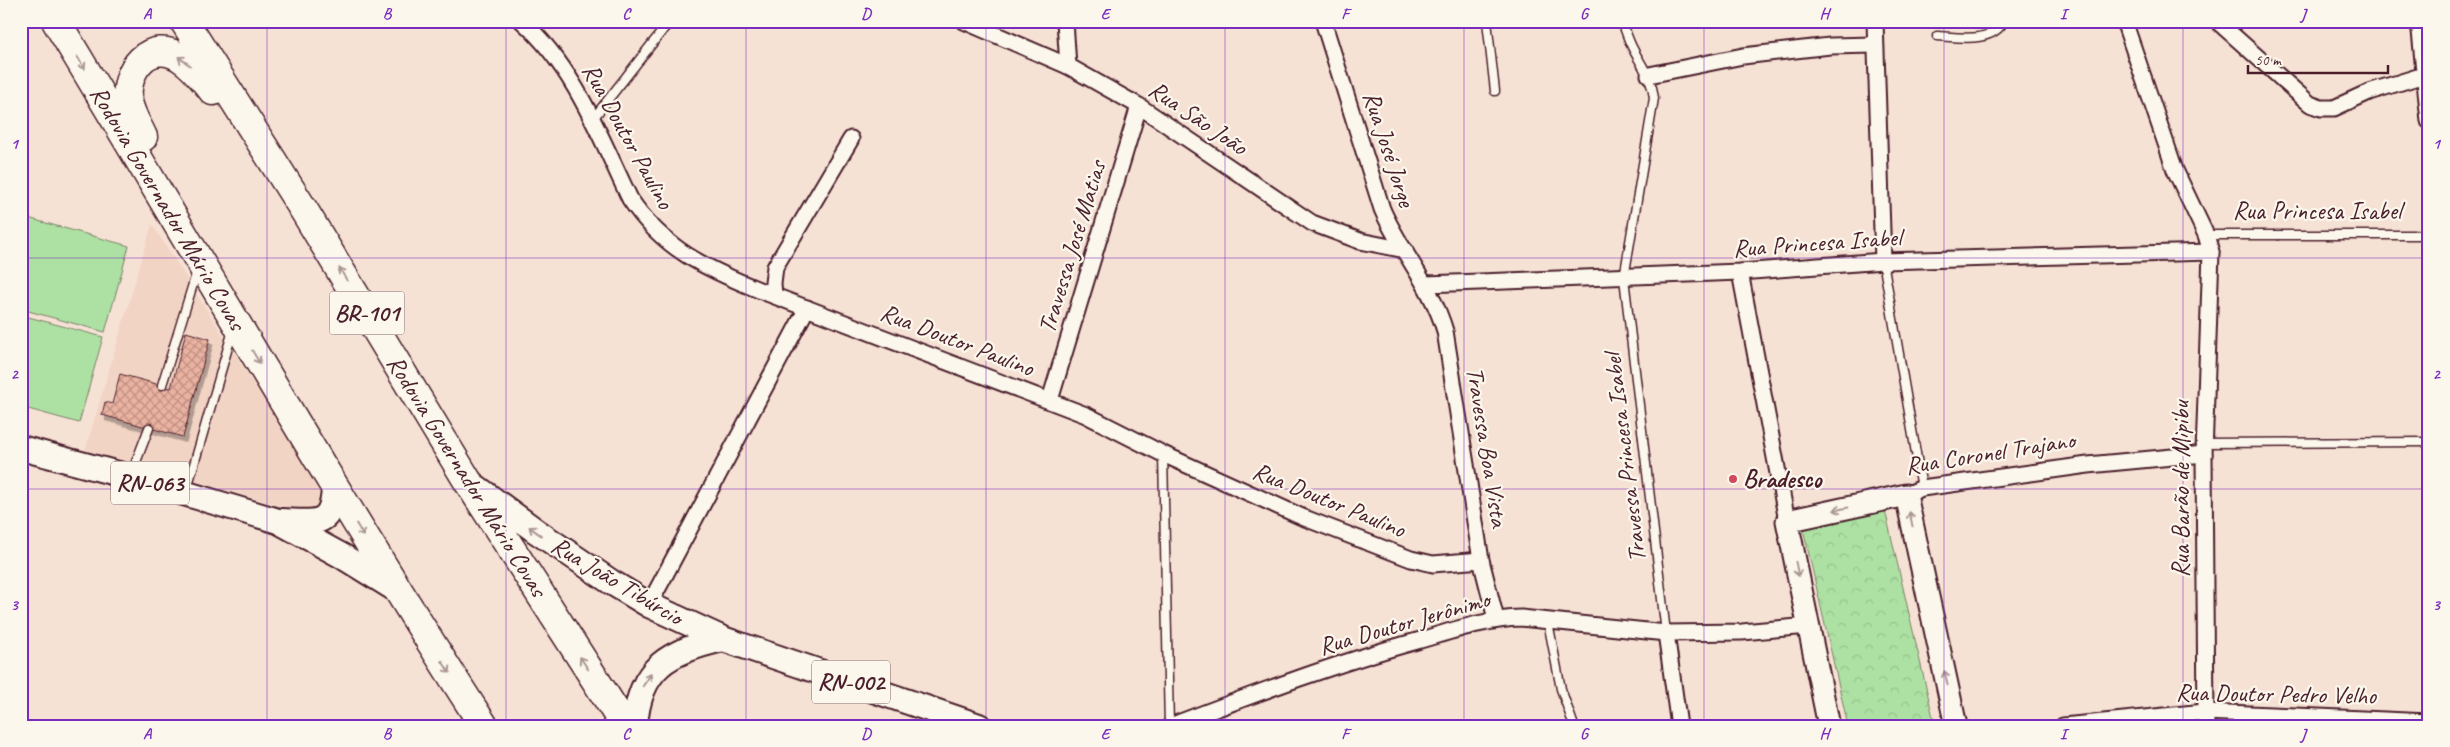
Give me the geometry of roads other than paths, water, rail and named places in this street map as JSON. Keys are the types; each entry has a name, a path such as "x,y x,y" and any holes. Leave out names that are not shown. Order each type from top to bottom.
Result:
{"highway":[{"name":"Rodovia Governador Mário Covas","path":"56,21 334,488 396,590 484,726"},
{"name":"Rodovia Governador Mário Covas","path":"184,21 265,147 467,480 624,726"},
{"path":"194,250 129,104 129,76 135,65 149,54 164,52 180,56 197,70 235,120 265,147"}],"main road":[{"name":"RN-063","path":"21,448 130,477 278,521 342,556 396,590"},
{"name":"Rua João Tibúrcio","path":"467,480 536,531 649,605 723,639 979,726"},
{"name":"RN-063","path":"278,521 313,522 323,519 332,510 334,488"},
{"name":"Rua João Tibúrcio","path":"635,726 639,693 649,676 681,651 723,639"}],"street":[{"name":"Rua Doutor Paulino","path":"522,21 549,48 580,95 630,199 656,233 680,252 716,272 909,350 1050,400 1086,415 1163,454 1302,517 1411,559 1433,564 1461,564 1481,560"},
{"name":"Rua São João","path":"964,21 1068,66 1139,106 1312,223 1360,241 1405,250"},
{"path":"1065,21 1068,66"},
{"name":"Rua José Jorge","path":"1323,21 1382,208 1390,228 1426,284"},
{"path":"1874,21 1882,260"},
{"name":"Rua Barão de Mipibu","path":"2124,21 2175,170 2206,235 2210,252 2204,448 2205,719"},
{"path":"2217,21 2310,104 2321,108 2334,108 2369,92 2424,75"},
{"path":"2419,21 2429,121"},
{"path":"1649,75 1743,56 1830,46 1875,45"},
{"name":"Travessa José Matias","path":"1050,400 1139,106"},
{"path":"774,295 775,267 851,139"},
{"name":"Rua Princesa Isabel","path":"1426,284 1624,278 1740,272 1882,260 2210,252"},
{"path":"1740,272 1787,521 1829,726"},
{"name":"Travessa Boa Vista","path":"1426,284 1446,331 1481,560 1496,619"},
{"path":"649,605 807,308"},
{"name":"Rua Coronel Trajano","path":"1787,521 1914,492 2204,448"},
{"path":"1914,492 1956,726"},
{"name":"Rua Doutor Jerônimo","path":"1169,726 1302,676 1366,655 1496,619 1521,618 1666,633 1742,632 1809,626"},
{"path":"1666,633 1678,726"},
{"name":"Rua Doutor Pedro Velho","path":"2063,726 2205,719 2429,722"}],"lane":[{"path":"592,121 670,21"},
{"path":"1487,21 1495,91"},
{"path":"1622,21 1631,46 1649,75"},
{"path":"1937,36 1983,37 1995,32 2004,21"},
{"name":"Travessa Princesa Isabel","path":"1649,75 1654,98 1624,278 1666,633"},
{"name":"Rua Princesa Isabel","path":"2206,235 2429,235"},
{"path":"162,385 194,250"},
{"path":"1882,260 1914,492"},
{"path":"186,494 235,321"},
{"path":"130,477 149,428"},
{"path":"2204,448 2429,442"},
{"path":"1163,454 1169,726"},
{"path":"1548,622 1561,688 1574,726"}],"place":[{"name":"Bradesco","path":"1733,479"}]}
